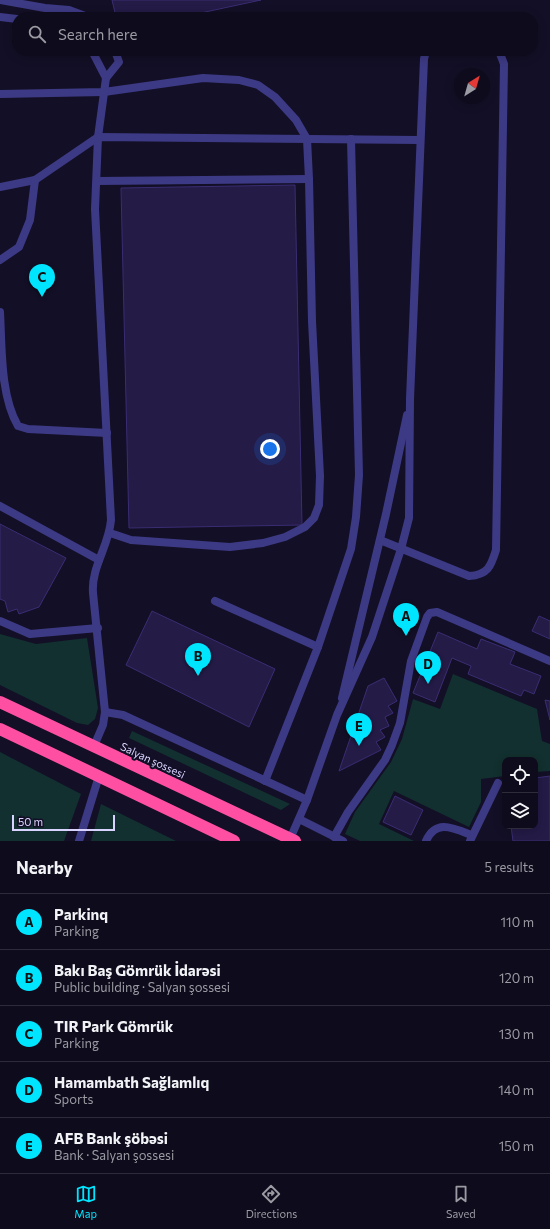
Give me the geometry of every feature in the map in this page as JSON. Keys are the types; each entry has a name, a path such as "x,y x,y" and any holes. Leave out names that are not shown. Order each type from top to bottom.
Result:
{"highway":[{"name":"Salyan şossesi","path":"0,702 293,840"},
{"path":"0,729 234,841"}],"lane":[{"path":"0,0 16,4 69,10 74,12"},
{"path":"0,17 12,18"},
{"path":"95,56 106,78"},
{"path":"94,746 103,725 105,712 98,628 92,588 93,577 110,533 111,520 95,209 98,137 104,92 106,78 118,62 116,56"},
{"path":"293,840 337,715 372,637 402,549 409,518 410,399 419,140 425,56"},
{"path":"380,540 469,576 479,575 486,571 493,560 496,550 504,64 501,56"},
{"path":"0,94 104,92 203,78 239,80 258,85 275,98 296,120 307,139 310,179 312,321 320,476 319,505 314,518 304,527 285,537 263,543 230,547 131,540 110,533"},
{"path":"0,187 34,180 98,137 419,140"},
{"path":"265,781 318,647 351,549 356,517 358,475 351,139"},
{"path":"97,181 310,179"},
{"path":"0,260 19,247 30,220 34,180"},
{"path":"0,312 2,368 11,414 18,426 28,429 106,433"},
{"path":"337,715 380,540 410,399"},
{"path":"0,506 99,560"},
{"path":"215,601 318,647"},
{"path":"334,837 348,812 384,760 392,745 400,723 411,661 427,617 430,613 437,612 550,661"},
{"path":"0,621 30,634 98,628"},
{"path":"105,712 123,715 307,800"},
{"path":"79,841 99,776"},
{"path":"426,841 432,831 439,828 452,828 470,838 498,783"},
{"path":"299,820 343,841"}],"green space":[{"path":"0,634 36,644 87,638 98,708 95,719 88,725 77,723 0,685"},
{"path":"453,674 537,709 542,741 550,744 550,771 538,772 538,757 502,757 502,776 481,779 481,802 469,827 394,791 379,824 414,841 360,841 345,834 355,812 391,762 402,739 413,699 440,709"},
{"path":"132,731 290,804 281,810 129,738"},
{"path":"0,752 81,794 64,841 0,841"},
{"path":"101,804 176,841 91,841"}],"building":[{"path":"112,0 261,0 205,12 115,12"},
{"path":"295,185 302,525 129,528 121,188"},
{"path":"0,524 66,558 39,607 19,614 17,609 8,612 5,601 0,599"},
{"path":"152,611 275,669 249,727 126,665"},
{"path":"539,616 550,621 550,639 532,631"},
{"path":"438,632 477,649 481,639 515,652 510,664 541,676 534,694 524,690 521,696 468,674 471,666 452,658 435,702 413,693"},
{"path":"384,678 397,701 388,706 393,713 385,717 389,726 380,730 385,737 376,742 381,750 339,771 368,686"},
{"path":"545,700 550,701 550,720"},
{"path":"550,776 550,841 513,841 511,829 538,829 538,778"},
{"path":"395,796 423,810 411,835 383,822"}],"place":[{"name":"TIR Park Gömrük","path":"42,297"},
{"name":"Parkinq","path":"406,636"},
{"name":"Bakı Baş Gömrük İdarəsi","path":"198,676"},
{"name":"Hamambath Sağlamlıq","path":"428,684"},
{"name":"AFB Bank şöbəsi","path":"359,746"}]}
